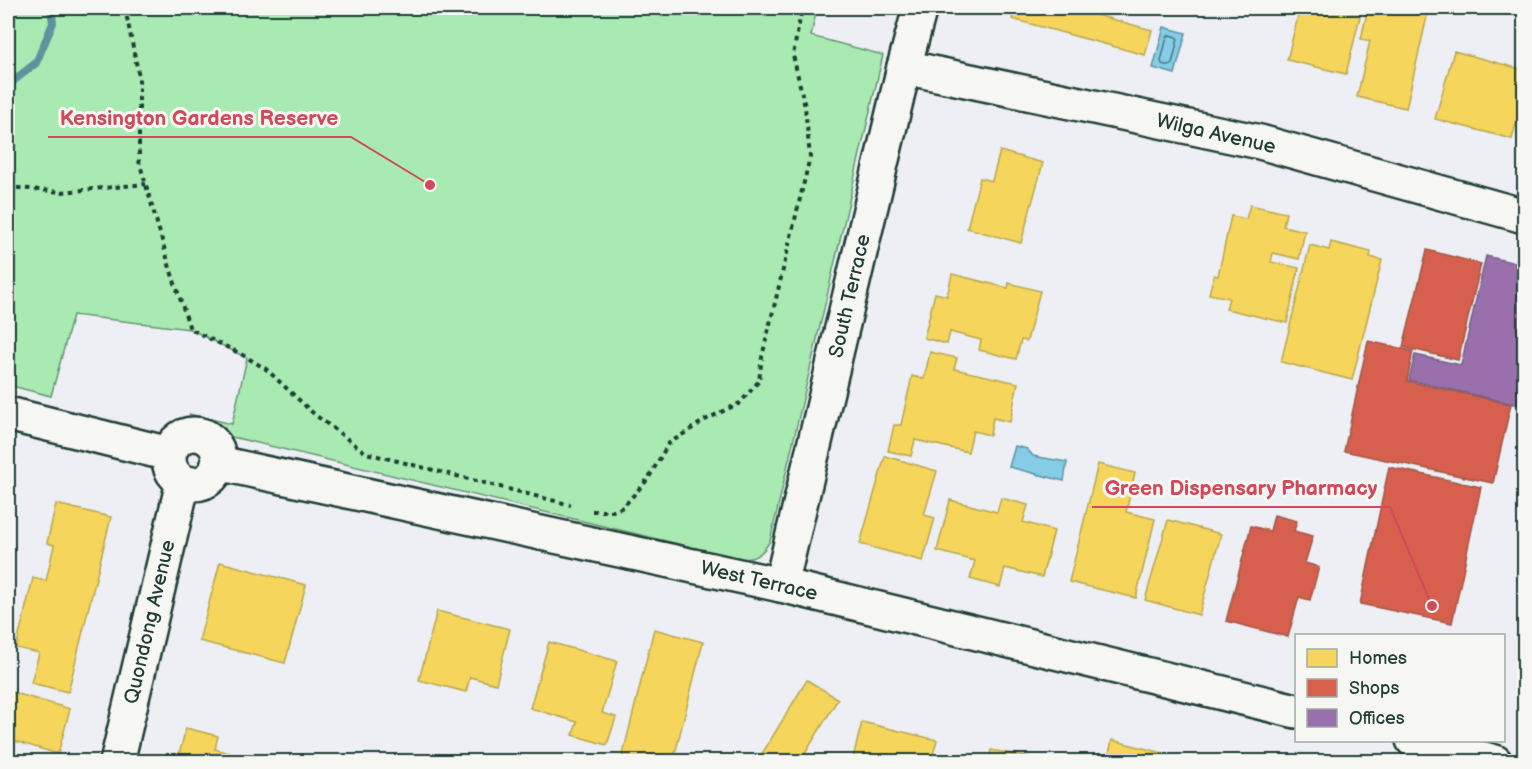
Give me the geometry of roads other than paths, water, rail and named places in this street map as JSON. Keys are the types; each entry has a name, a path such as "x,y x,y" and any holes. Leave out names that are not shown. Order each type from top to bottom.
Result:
{"street":[{"name":"South Terrace","path":"781,585 920,8"},
{"name":"Wilga Avenue","path":"904,68 1260,142 1524,216"},
{"path":"8,414 176,468 192,484 209,479 218,463 215,446 201,435 184,436 172,446 176,468"},
{"name":"West Terrace","path":"218,463 781,585 1295,711"},
{"name":"Quondong Avenue","path":"117,762 176,468"},
{"path":"1417,742 1495,762"}],"water":[{"path":"1164,27 1186,33 1175,74 1153,68"},
{"path":"1015,446 1027,449 1033,456 1067,462 1064,481 1009,467"}],"waterway":[{"path":"8,85 36,63 53,23 51,8"}],"place":[{"name":"Kensington Gardens Reserve","path":"430,185"},
{"name":"Green Dispensary Pharmacy","path":"1432,606"}]}
